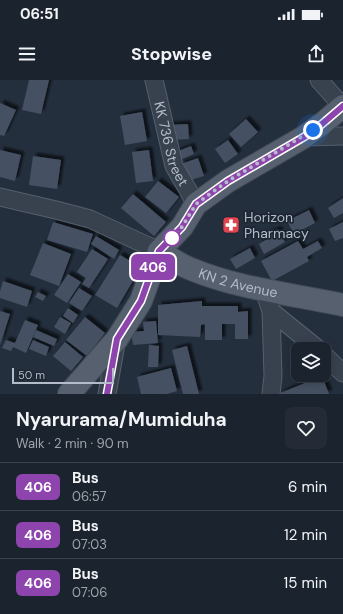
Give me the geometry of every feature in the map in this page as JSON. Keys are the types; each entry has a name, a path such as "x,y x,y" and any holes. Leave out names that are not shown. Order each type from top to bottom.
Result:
{"main road":[{"path":"68,394 117,339 141,301 159,251 182,227 196,204 228,181 304,137 343,106"},
{"name":"KN 2 Avenue","path":"159,251 190,269 223,280 264,290 343,305"}],"street":[{"name":"KK 736 Street","path":"154,80 174,166 196,204"},
{"path":"319,80 343,106"},
{"path":"304,137 343,136"},
{"path":"0,197 90,219 159,251"},
{"path":"264,290 271,312 273,376 271,394"},
{"path":"271,312 309,342"},
{"path":"107,394 117,339"},
{"path":"331,361 343,373"}],"building":[{"path":"29,80 49,80 41,114 22,110"},
{"path":"0,103 16,110 4,136 0,135"},
{"path":"142,112 147,141 125,145 120,116"},
{"path":"246,119 258,132 241,147 229,134"},
{"path":"188,124 189,139 169,140 168,125"},
{"path":"228,140 238,154 225,163 215,149"},
{"path":"191,146 194,154 177,161 173,153"},
{"path":"0,150 21,155 15,181 0,177"},
{"path":"149,150 153,181 136,183 132,152"},
{"path":"33,156 61,160 57,189 29,185"},
{"path":"198,158 204,176 187,181 181,164"},
{"path":"158,181 179,197 166,213 145,197"},
{"path":"133,194 166,222 154,236 121,208"},
{"path":"343,198 343,213 334,218 328,208"},
{"path":"309,210 315,223 294,234 287,221"},
{"path":"53,222 93,234 87,252 47,240"},
{"path":"343,222 343,238 335,241 329,229"},
{"path":"278,229 285,242 264,254 259,244 269,238 267,234"},
{"path":"96,236 119,250 114,259 91,244"},
{"path":"298,241 303,249 318,241 322,248 307,257 309,261 272,281 261,261"},
{"path":"43,243 71,254 59,286 30,275"},
{"path":"250,248 255,258 236,269 230,259"},
{"path":"92,249 108,259 89,288 82,284 86,278 77,272"},
{"path":"120,255 141,267 117,308 95,295"},
{"path":"68,274 81,282 67,303 54,295"},
{"path":"3,281 32,291 27,307 0,298 0,291"},
{"path":"79,288 92,296 82,311 69,303"},
{"path":"38,292 46,296 43,301 35,297"},
{"path":"202,301 202,306 238,306 238,312 248,311 248,339 235,339 235,324 222,324 222,340 205,340 205,324 201,325 200,337 158,335 158,305"},
{"path":"68,308 78,315 73,323 63,316"},
{"path":"0,311 10,314 0,345"},
{"path":"60,317 71,323 65,334 54,327"},
{"path":"85,317 105,333 87,356 66,340"},
{"path":"25,320 38,325 26,353 13,347 11,351 2,348 6,340 15,343"},
{"path":"156,321 158,343 133,345 131,332 144,331 143,322"},
{"path":"36,330 57,339 54,346 33,337"},
{"path":"33,340 49,347 46,356 29,349"},
{"path":"65,342 83,357 71,371 53,356"},
{"path":"149,345 159,346 158,367 148,367"},
{"path":"187,346 199,394 183,394 172,350"},
{"path":"171,368 177,391 167,394 141,394 137,377"},
{"path":"307,382 324,382 329,394 278,394"}],"bus line":[{"name":"406","path":"107,394 117,339 141,301 159,251 182,227 196,204 228,181 257,163 304,137 343,106"}],"place":[{"name":"Horizon Pharmacy","path":"231,225"}],"route":[{"path":"172,238 182,227 196,204 228,181 304,137 313,130"}]}
